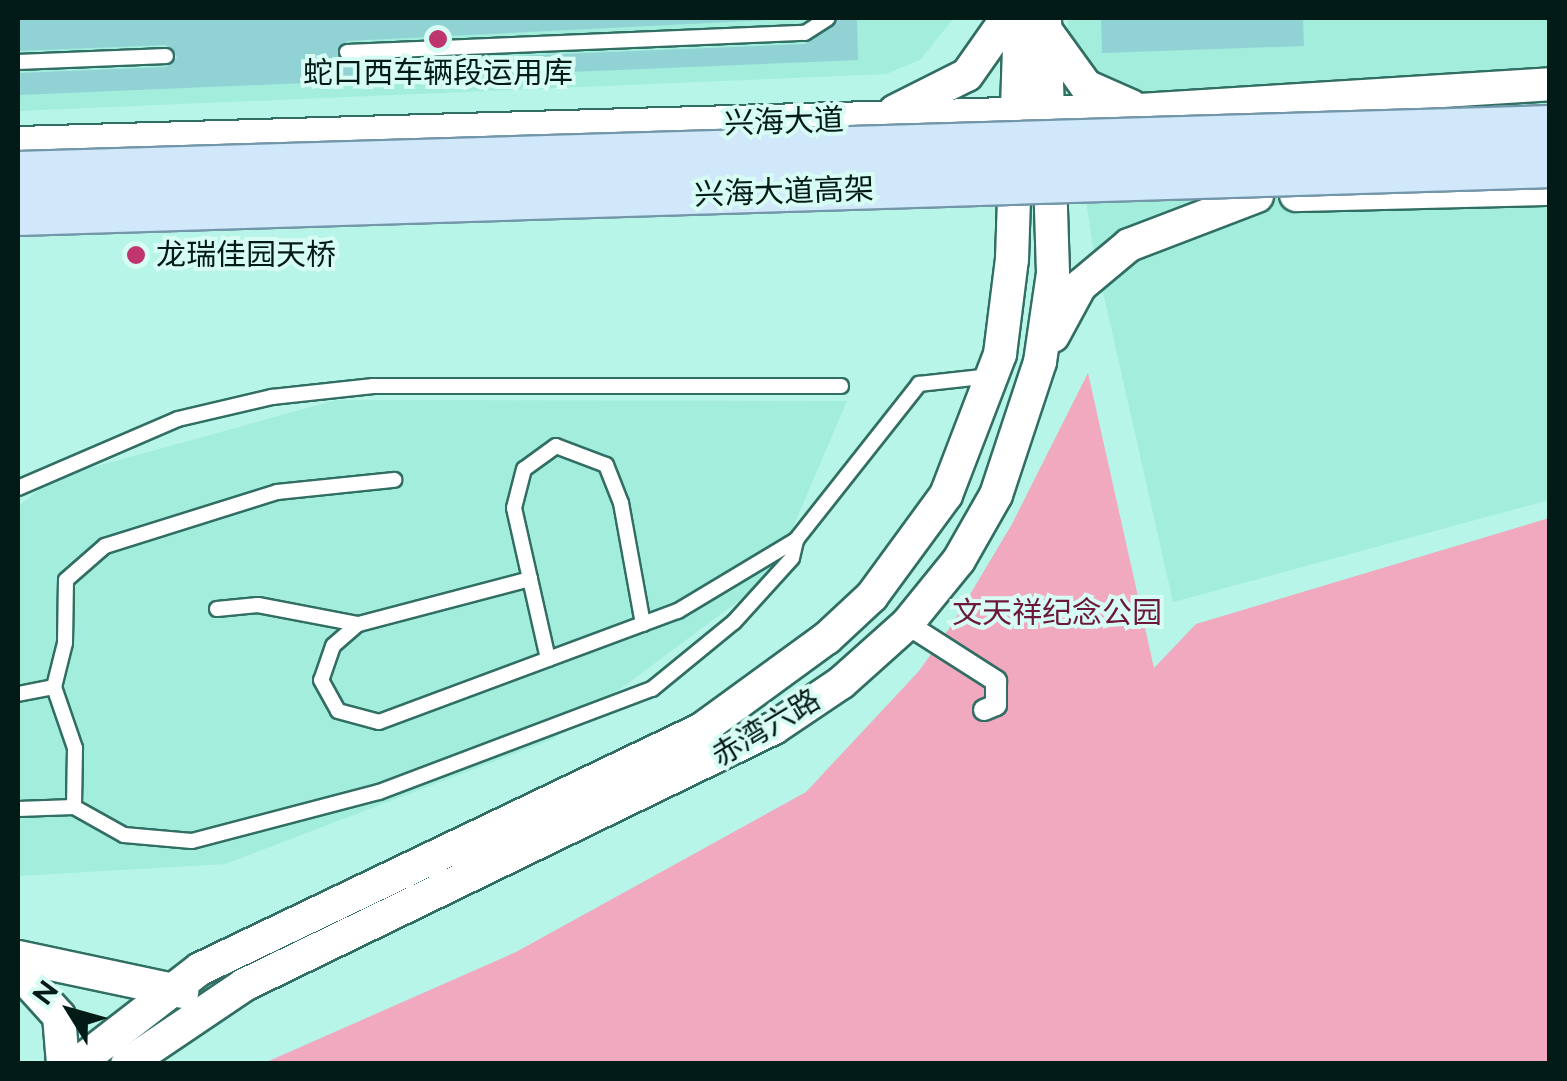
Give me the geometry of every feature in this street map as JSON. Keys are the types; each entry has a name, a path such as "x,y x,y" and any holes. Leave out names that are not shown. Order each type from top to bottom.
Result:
{"main road":[{"name":"兴海大道高架","path":"18,173 1550,127"},
{"name":"兴海大道高架","path":"18,214 1550,166"}],"street":[{"path":"872,119 944,91 967,75 1007,18"},
{"path":"1037,22 1086,86 1140,110"},
{"path":"1031,114 1037,22"},
{"name":"兴海大道","path":"18,143 1140,110 1550,84"},
{"name":"赤湾六路","path":"126,1064 216,1000 774,728 841,683 907,624 959,560 996,495 1040,362 1053,274 1054,203 1031,114"},
{"name":"赤湾六路","path":"77,1064 169,989 276,930 702,729 827,638 915,545 946,495 993,376 1008,314 1012,204 1031,114"},
{"path":"18,231 1550,189"},
{"path":"1040,362 1080,286 1104,264 1167,227 1257,196"},
{"path":"907,624 996,681 996,705 984,710"},
{"path":"18,957 216,1000"},
{"path":"18,972 58,1016 64,1064"}],"lane":[{"path":"347,52 805,33 828,18"},
{"path":"18,62 166,56"},
{"path":"358,624 333,646 321,680 338,711 379,722 678,611 796,540 919,384 993,376"},
{"path":"18,488 178,419 272,397 373,386 841,386"},
{"path":"548,659 514,508 524,469 556,446 606,465 621,503 643,624"},
{"path":"74,807 75,748 54,688 65,643 66,580 105,546 276,492 394,480"},
{"path":"18,809 74,807 124,835 192,841 379,792 652,689 734,622 792,558 796,540"},
{"path":"217,609 258,605 358,624 530,579"},
{"path":"18,694 54,688"}],"shaded area":[{"name":"蛇口西车辆段运用库","path":"18,18 954,18 920,60 886,74 18,111"},
{"path":"1068,18 1549,18 1549,500 1173,602 1093,247 1067,73"},
{"path":"336,400 847,401 772,576 553,739 225,864 18,876 18,506 54,478"}],"green space":[{"name":"文天祥纪念公园","path":"1088,373 1154,668 1196,624 1549,518 1549,1063 262,1064 516,952 806,792 919,671 953,623 1012,524"}],"building":[{"name":"蛇口西车辆段运用库","path":"18,18 809,18 347,41 337,53 347,63 805,44 838,18 857,18 858,60 18,95 18,73 166,67 177,57 166,45 18,51"},
{"path":"1101,18 1303,18 1304,46 1102,53"}],"place":[{"name":"蛇口西车辆段运用库","path":"438,39"},
{"name":"龙瑞佳园天桥","path":"136,255"}]}
